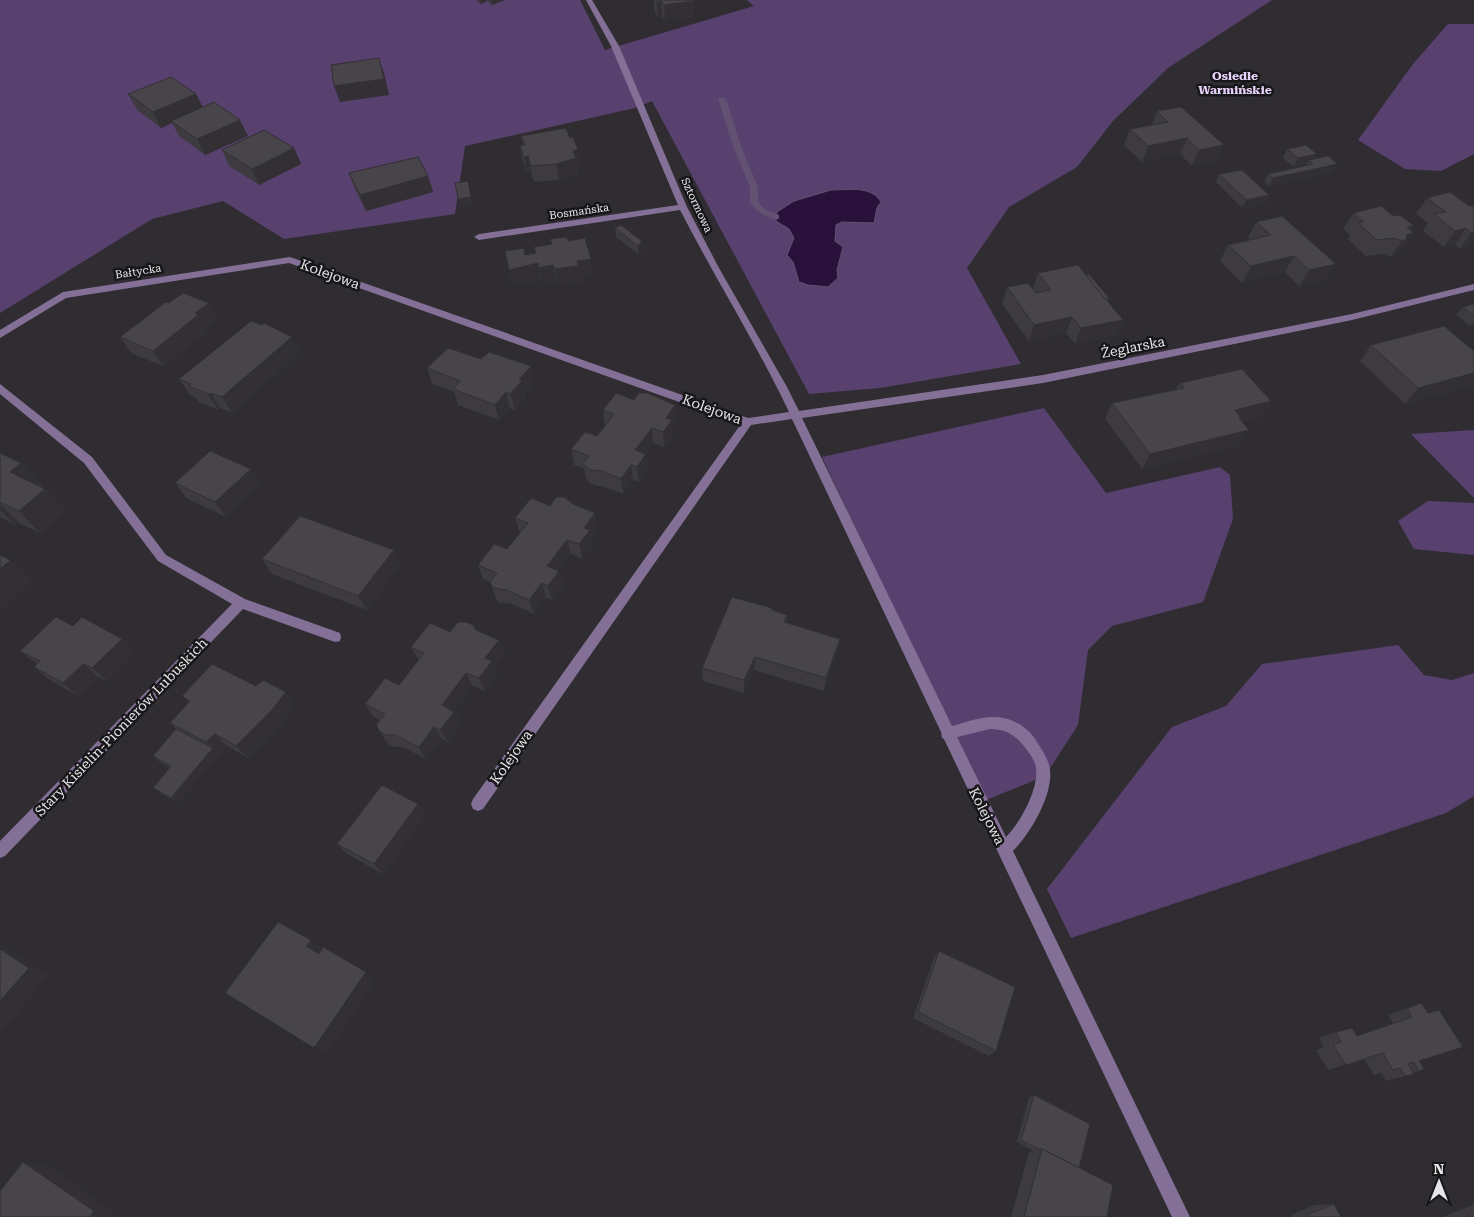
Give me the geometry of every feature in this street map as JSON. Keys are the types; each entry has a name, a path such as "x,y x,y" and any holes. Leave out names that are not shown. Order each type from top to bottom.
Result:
{"street":[{"name":"Sztormowa","path":"589,0 615,46 682,207 714,268 782,387 793,415"},
{"name":"Bosmańska","path":"479,238 682,207"},
{"name":"Kolejowa","path":"290,260 748,422 478,804"},
{"name":"Bałtycka","path":"0,335 63,295 290,260"},
{"name":"Żeglarska","path":"748,422 1043,379 1352,317 1474,288"},
{"path":"0,388 88,460 162,558 241,603 335,637"},
{"name":"Kolejowa","path":"793,415 1181,1217"},
{"name":"Stary Kisielin-Pionierów Lubuskich","path":"0,851 241,603"},
{"path":"948,734 973,726 994,723 1004,724 1015,728 1026,737 1037,754 1043,768 1043,785 1021,832 1004,849"}],"shaded area":[{"path":"0,0 580,0 605,50 754,6 747,0 1272,0 1168,68 1113,121 1077,167 1009,207 967,268 1021,364 880,388 809,394 652,101 635,108 465,146 455,214 284,239 223,201 152,219 0,313"},
{"path":"1448,24 1474,24 1474,154 1441,171 1405,169 1358,140 1413,64"},
{"path":"852,189 865,191 877,197 881,202 877,208 874,223 842,222 836,225 835,241 843,247 837,270 838,278 828,287 808,285 799,282 793,262 787,255 794,238 789,229 776,221 777,212 794,201 831,190"},
{"path":"1044,408 1106,493 1220,467 1230,475 1233,519 1203,602 1112,626 1088,650 1078,725 1045,776 984,801 822,457"},
{"path":"1474,430 1474,498 1411,434"},
{"path":"1428,501 1474,503 1474,555 1414,549 1398,521"},
{"path":"1398,645 1424,675 1452,680 1474,673 1474,796 1446,813 1071,938 1047,889 1172,727 1226,706 1262,664"}],"building":[{"path":"656,0 694,1 664,5 661,1 657,2"},
{"path":"379,58 384,79 334,86 331,65"},
{"path":"171,77 196,94 153,112 128,94"},
{"path":"214,102 240,120 197,139 171,121"},
{"path":"1181,107 1224,145 1199,150 1187,138 1148,146 1130,129 1168,122 1157,111"},
{"path":"566,128 570,138 573,137 578,150 573,151 576,158 556,164 531,166 528,156 524,157 520,146 525,145 521,136"},
{"path":"264,130 294,148 252,169 222,150"},
{"path":"1306,145 1317,154 1298,158 1287,149"},
{"path":"1328,156 1338,164 1273,178 1268,174 1313,164 1309,160"},
{"path":"418,157 428,176 360,195 349,173"},
{"path":"1242,170 1269,195 1246,200 1219,174"},
{"path":"468,181 471,197 458,199 455,183"},
{"path":"1450,192 1469,206 1474,207 1474,232 1471,233 1466,228 1455,231 1434,214 1446,212 1427,198"},
{"path":"1381,206 1393,216 1400,215 1414,226 1407,227 1414,233 1406,235 1407,239 1402,241 1393,238 1377,240 1358,223 1364,222 1353,213"},
{"path":"1282,216 1336,264 1309,270 1294,256 1251,266 1228,245 1271,235 1256,222"},
{"path":"621,225 642,241 638,246 615,228"},
{"path":"567,237 568,241 585,238 591,259 577,261 578,266 555,269 553,265 539,268 538,263 509,270 505,251 524,248 525,255 536,253 534,247 552,244 550,239"},
{"path":"1078,265 1123,320 1081,328 1072,317 1034,325 1007,287 1028,283 1036,293 1051,290 1038,273"},
{"path":"1089,274 1109,298 1105,299 1086,275"},
{"path":"183,293 209,303 195,313 198,315 153,351 120,337 166,302 169,303"},
{"path":"1474,304 1474,316 1463,307"},
{"path":"251,321 262,325 264,323 292,337 222,397 211,393 208,394 189,386 191,384 179,379"},
{"path":"1444,326 1474,351 1474,373 1418,388 1371,345"},
{"path":"448,348 481,359 489,352 531,366 519,380 522,381 510,394 506,392 495,405 453,389 460,381 427,368"},
{"path":"1242,369 1271,401 1235,410 1249,430 1150,454 1112,403 1184,388 1180,383"},
{"path":"616,393 634,400 639,393 647,393 675,405 666,418 672,420 663,432 652,428 635,450 646,454 637,467 631,465 621,479 600,470 593,471 587,468 583,464 589,456 571,449 585,432 597,436 614,414 603,410"},
{"path":"210,451 251,469 215,502 175,483"},
{"path":"0,453 21,463 10,472 45,489 19,511 0,502"},
{"path":"556,497 564,497 573,504 595,513 584,528 590,530 579,544 567,540 547,566 559,571 548,586 542,583 529,600 507,590 493,588 490,582 497,573 478,565 494,544 507,549 528,523 515,518 531,498 550,506"},
{"path":"300,516 394,550 358,596 262,559"},
{"path":"0,555 11,560 0,569"},
{"path":"732,597 772,608 772,610 787,615 784,622 840,639 826,678 755,657 744,680 702,668"},
{"path":"56,617 73,626 82,617 122,639 92,668 83,664 63,683 34,667 40,661 20,651"},
{"path":"458,622 466,622 473,625 476,630 499,640 485,658 492,661 479,678 466,673 442,705 454,712 440,730 434,727 419,747 395,735 387,735 380,732 376,725 385,714 365,704 385,678 399,685 424,653 411,647 430,623 450,632"},
{"path":"212,664 256,686 263,680 286,692 271,711 236,746 215,734 206,742 170,723 190,701 182,696"},
{"path":"176,729 213,748 171,798 153,788 171,766 153,756"},
{"path":"382,785 418,804 374,864 337,844"},
{"path":"278,922 311,940 306,946 319,954 323,947 366,972 314,1048 225,993"},
{"path":"0,949 29,968 0,1001"},
{"path":"939,951 1015,987 996,1051 918,1012"},
{"path":"1421,1003 1428,1013 1439,1010 1463,1047 1419,1061 1424,1069 1419,1071 1414,1062 1408,1064 1414,1074 1405,1076 1400,1068 1393,1070 1383,1053 1346,1065 1333,1045 1341,1042 1336,1032 1352,1028 1357,1036 1412,1017 1407,1009"},
{"path":"1034,1095 1090,1124 1079,1168 1021,1140"},
{"path":"1042,1149 1113,1185 1107,1217 1024,1217"},
{"path":"23,1162 94,1211 90,1217 0,1217 0,1191"},
{"path":"1334,1204 1341,1217 1310,1217 1309,1214"},
{"path":"1474,1213 1474,1217 1464,1217"}],"waterway":[{"path":"722,99 738,149 754,187 754,203 762,211 776,217"}],"district":[{"name":"Osiedle Warmińskie","path":"1235,83"}]}
